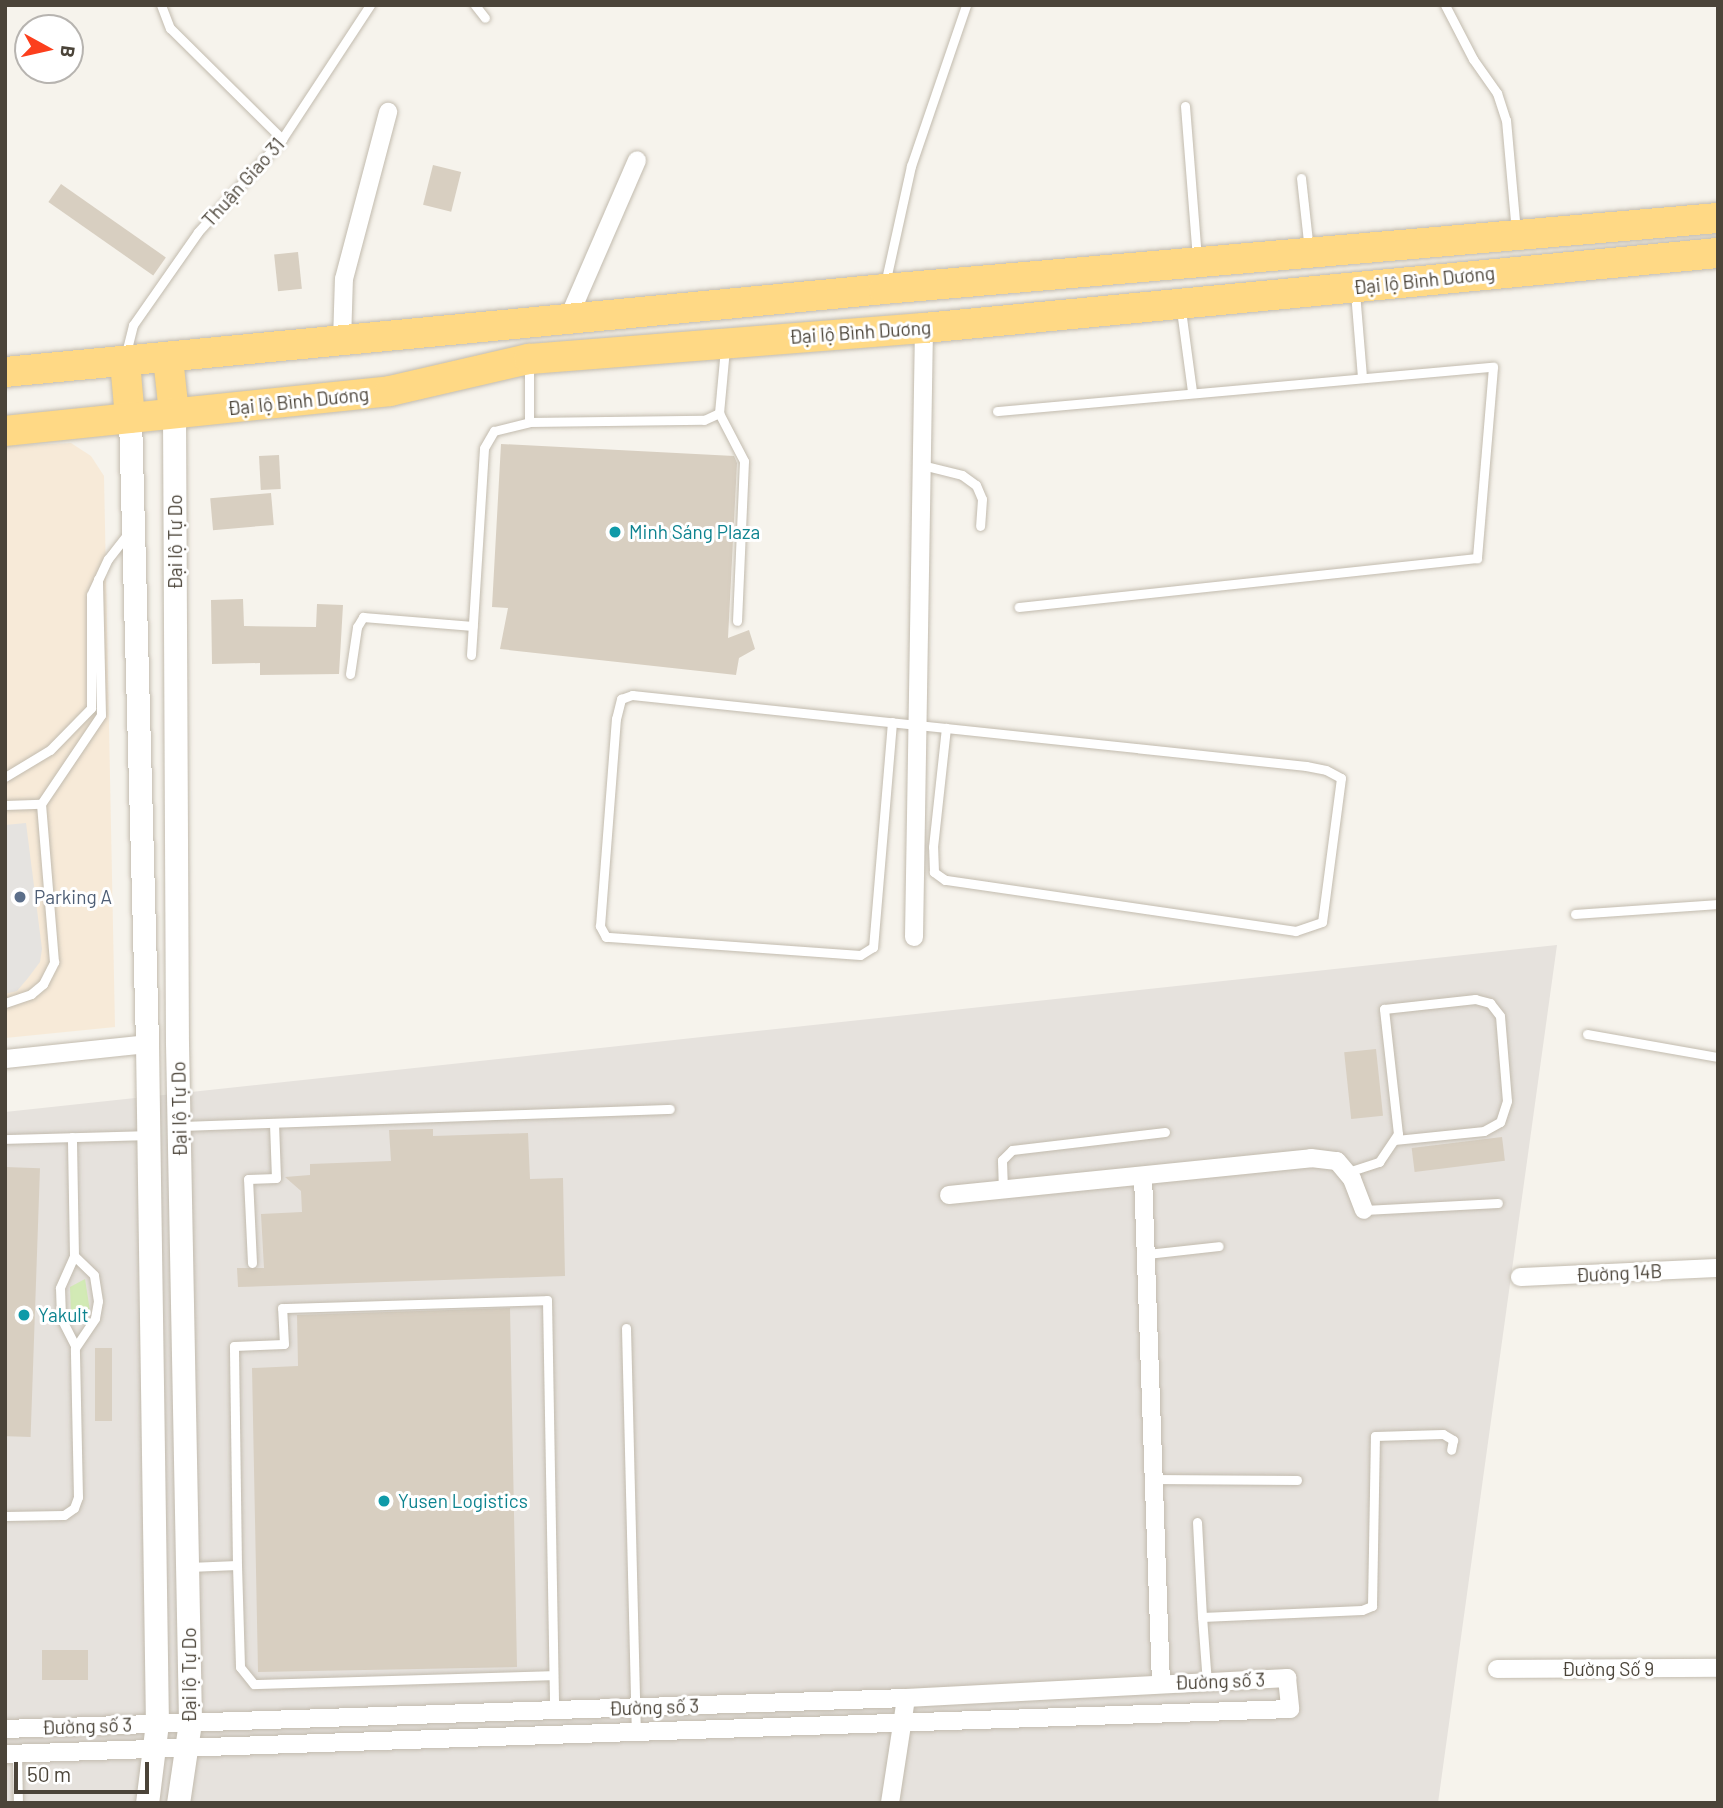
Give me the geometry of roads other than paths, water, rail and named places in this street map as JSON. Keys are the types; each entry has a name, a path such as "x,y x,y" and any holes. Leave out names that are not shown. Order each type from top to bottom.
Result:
{"highway":[{"name":"Đại lộ Bình Dương","path":"5,372 884,289 1718,218"},
{"name":"Đại lộ Bình Dương","path":"5,430 390,391 529,359 924,328 1718,253"},
{"path":"168,358 174,414"},
{"path":"125,362 130,418"}],"street":[{"path":"342,341 347,267 388,112"},
{"path":"568,319 637,160"},
{"path":"914,937 924,328"},
{"name":"Đại lộ Tự Do","path":"174,414 179,1126 190,1722 178,1803"},
{"name":"Đại lộ Tự Do","path":"130,418 149,1135 157,1723 147,1803"},
{"path":"5,1059 147,1044"},
{"path":"949,1195 1311,1158 1337,1161 1346,1172 1364,1210"},
{"path":"1143,1176 1161,1682"},
{"name":"Đường 14B","path":"1520,1277 1718,1268"},
{"name":"Đường Số 9","path":"1497,1669 1718,1668"},
{"name":"Đường số 3","path":"5,1729 906,1698 1161,1682 1207,1683 1287,1678 1290,1709 902,1726 155,1747 11,1754"},
{"path":"890,1803 906,1698"}],"lane":[{"path":"161,5 170,28 282,139"},
{"name":"Thuận Giao 31","path":"125,362 134,325 198,232 282,139 370,5"},
{"path":"475,5 485,18"},
{"path":"884,289 910,171 965,5"},
{"path":"1445,5 1473,59 1497,93 1506,120 1516,235"},
{"path":"1185,106 1198,264"},
{"path":"1301,178 1310,254"},
{"path":"1355,286 1362,377"},
{"path":"1180,302 1192,391"},
{"path":"725,342 719,413 744,461 737,621"},
{"path":"529,359 529,422"},
{"path":"997,411 1192,391 1493,367 1477,558 1019,607"},
{"path":"471,655 484,448 494,431 529,422 688,424 719,413"},
{"path":"922,465 962,475 976,485 982,499 980,526"},
{"path":"5,777 50,750 91,708 92,596 98,579 132,527"},
{"path":"5,1003 31,994 51,970 54,950 41,804 101,715 98,579"},
{"path":"350,674 357,626 363,617 473,626"},
{"path":"892,722 873,947 860,954 606,937 600,926 621,699 632,695 892,722 1326,770 1341,778 1322,922 1296,931 945,880 934,872 933,847 946,728"},
{"path":"5,805 41,804"},
{"path":"1575,914 1718,904"},
{"path":"1346,1172 1379,1162 1396,1140 1384,1010 1475,999 1490,1003 1500,1016 1507,1101 1500,1122 1484,1131 1396,1140"},
{"path":"1587,1034 1718,1057"},
{"path":"179,1126 670,1109"},
{"path":"252,1264 248,1179 276,1178 274,1124"},
{"path":"1003,1190 1002,1160 1012,1150 1166,1132"},
{"path":"5,1139 149,1135"},
{"path":"5,1516 60,1515 76,1504 75,1345 61,1312 61,1282 74,1256 72,1137"},
{"path":"1364,1210 1499,1203"},
{"path":"1147,1254 1219,1246"},
{"path":"74,1256 94,1275 98,1301 95,1318 75,1345"},
{"path":"553,1675 254,1684 240,1667 234,1346 284,1344 282,1308 547,1300 554,1710"},
{"path":"625,1328 633,1708 636,1733"},
{"path":"1202,1617 1369,1609 1375,1436 1443,1434 1453,1440 1451,1450"},
{"path":"1154,1479 1297,1480"},
{"path":"1197,1522 1207,1683"},
{"path":"189,1567 237,1565"},
{"path":"11,1754 18,1803"}],"place":[{"name":"Minh Sáng Plaza","path":"615,532"},
{"name":"Parking A","path":"20,897"},
{"name":"Yakult","path":"24,1315"},
{"name":"Yusen Logistics","path":"384,1501"}]}
